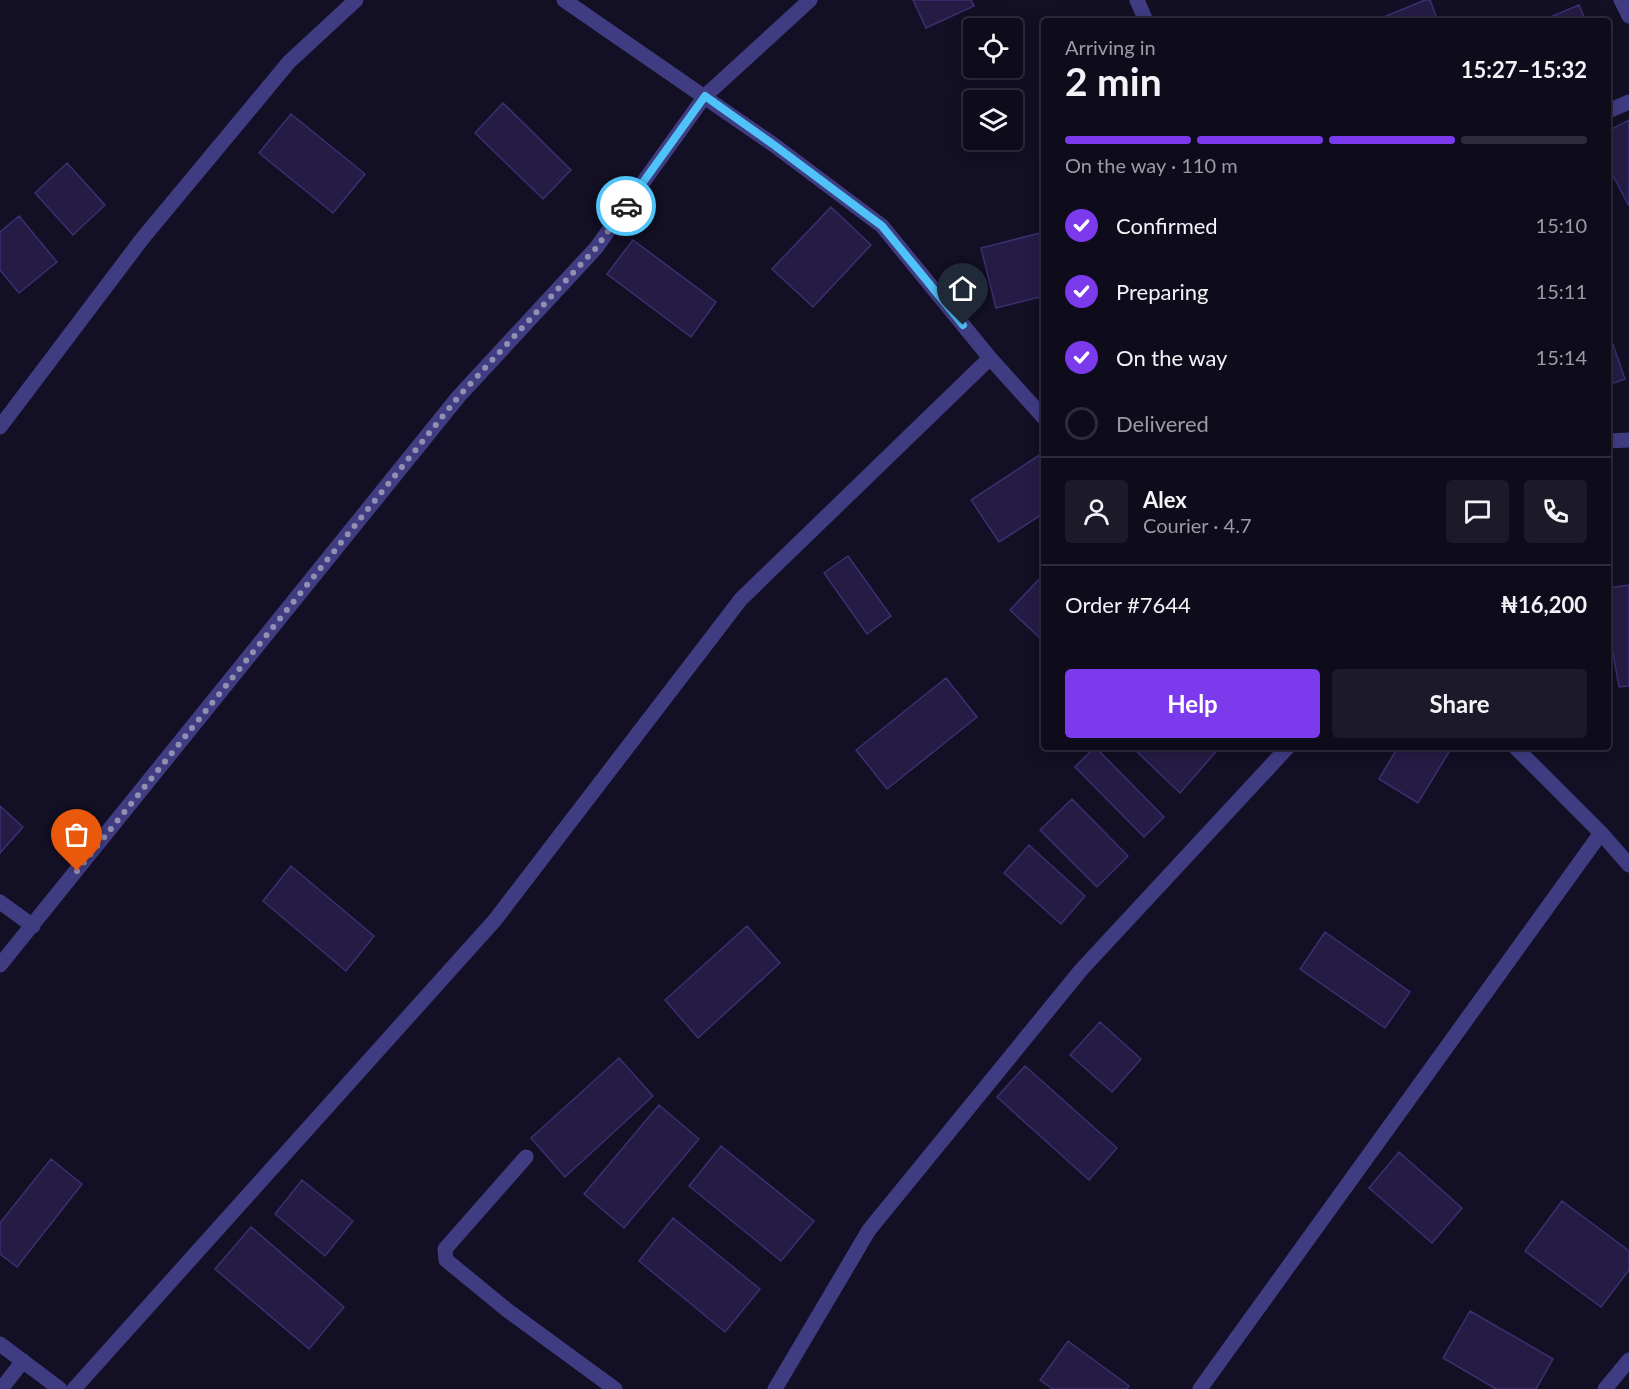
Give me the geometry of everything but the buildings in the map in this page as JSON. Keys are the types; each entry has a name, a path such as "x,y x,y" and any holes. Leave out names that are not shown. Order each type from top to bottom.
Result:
{"street":[{"path":"0,427 142,239 289,62 356,0"},
{"path":"564,0 774,145 882,226 990,358 1041,415"},
{"path":"0,965 459,396 596,248 705,96 810,0"},
{"path":"1137,0 1145,18"},
{"path":"1622,0 1629,16"},
{"path":"1611,110 1629,102"},
{"path":"74,1389 495,920 741,599 990,358"},
{"path":"1611,441 1629,440"},
{"path":"775,1389 869,1230 1081,970 1285,750"},
{"path":"1518,750 1601,833 1629,865"},
{"path":"1200,1389 1601,833"},
{"path":"0,902 33,926"},
{"path":"526,1157 445,1249 446,1260 507,1310 615,1389"},
{"path":"0,1344 60,1389"},
{"path":"1605,1389 1629,1360"},
{"path":"0,1389 23,1361"}],"way so far":[{"path":"77,871 459,396 596,248 626,206"}],"route":[{"path":"626,206 705,96 882,226 963,325"}]}
